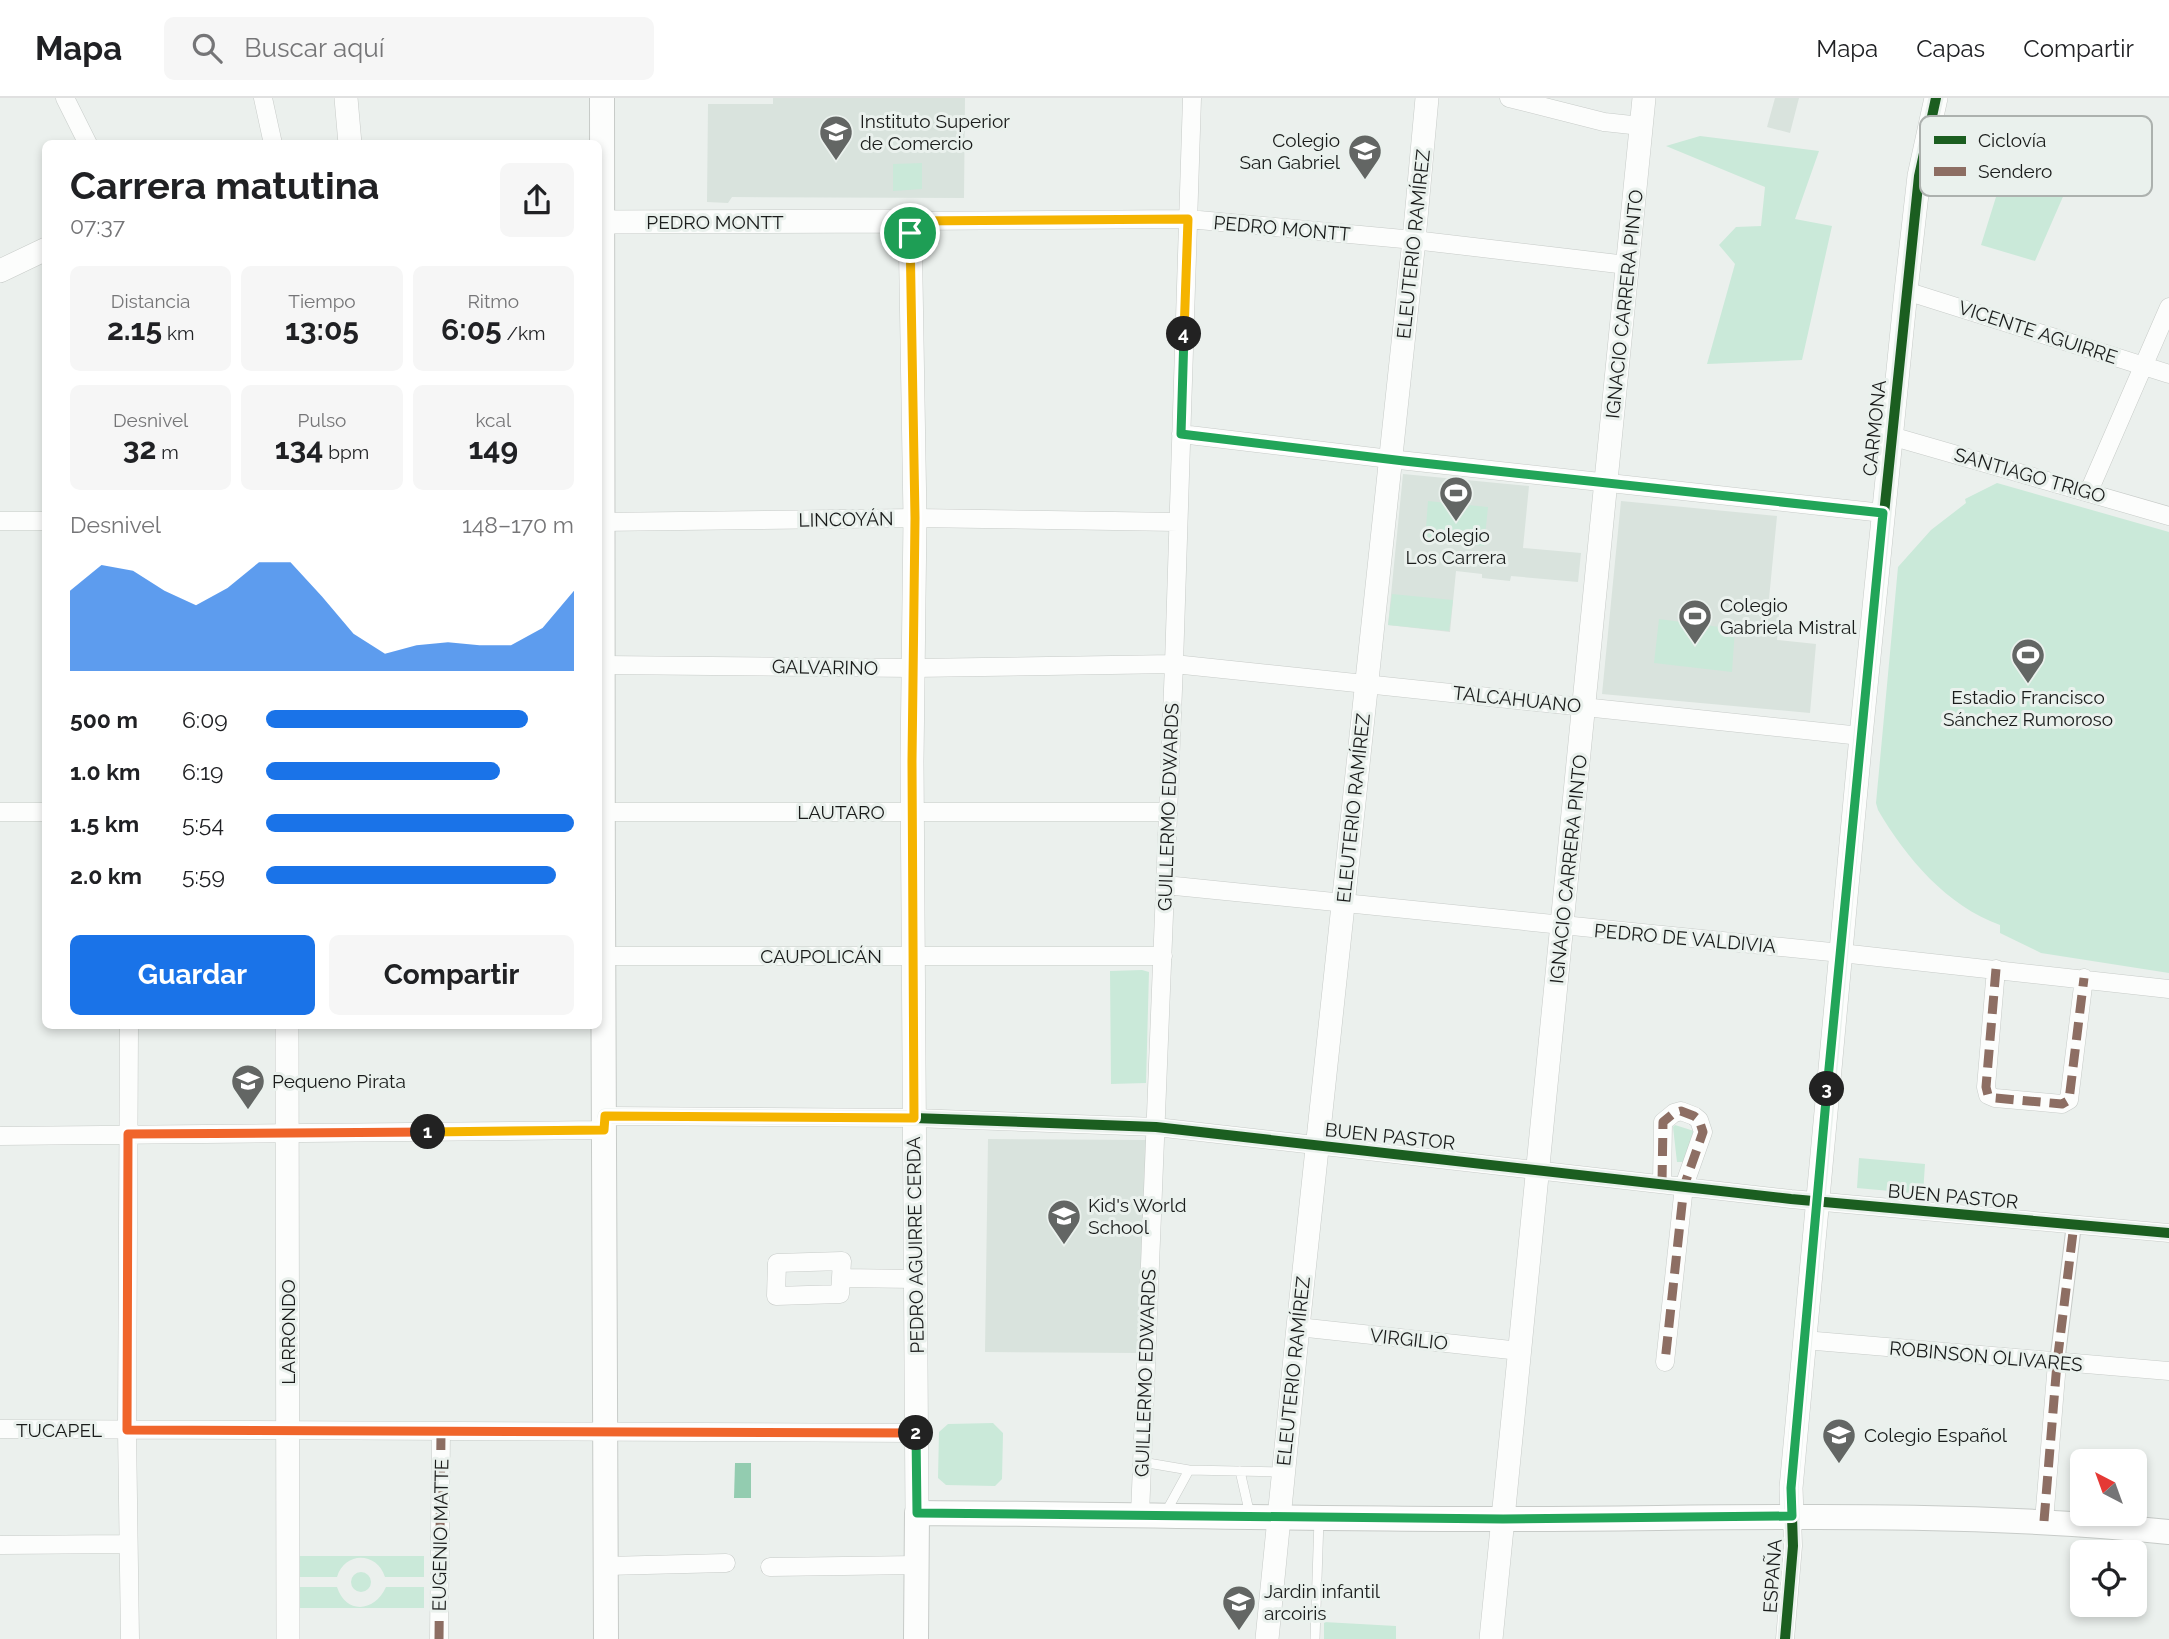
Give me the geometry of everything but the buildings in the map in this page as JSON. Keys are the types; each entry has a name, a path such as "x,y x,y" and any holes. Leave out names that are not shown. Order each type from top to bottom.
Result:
{"main road":[{"path":"601,140 602,98"},
{"path":"602,617 602,738"},
{"path":"602,848 605,956 606,1639"},
{"path":"917,1513 1503,1519 1792,1516 2044,1521 2169,1532"},
{"name":"PEDRO AGUIRRE CERDA","path":"916,1639 917,1513"}],"street":[{"path":"65,98 86,140"},
{"path":"263,98 272,140"},
{"path":"346,98 350,140"},
{"name":"GUILLERMO EDWARDS","path":"1152,1515 1142,1462 1166,885 1192,98"},
{"name":"ELEUTERIO RAMÍREZ","path":"1268,1639 1297,1327 1427,98"},
{"path":"1509,98 1604,121 1641,126"},
{"name":"IGNACIO CARRERA PINTO","path":"1491,1639 1644,98"},
{"name":"CARMONA","path":"1932,116 1936,98"},
{"name":"CARMONA","path":"1792,1516 1791,1488 1804,1340 1861,736 1920,171"},
{"name":"PEDRO MONTT","path":"602,223 1188,219 1414,240 1627,265"},
{"name":"PEDRO AGUIRRE CERDA","path":"911,221 915,518 912,812 917,1513"},
{"path":"0,271 42,251"},
{"name":"VICENTE AGUIRRE","path":"1906,291 2169,374"},
{"path":"2089,491 2169,307"},
{"path":"1181,434 1883,513"},
{"name":"SANTIAGO TRIGO","path":"1891,436 2169,516"},
{"name":"LINCOYÁN","path":"602,522 915,518 1178,522"},
{"path":"0,521 42,521"},
{"name":"TALCAHUANO","path":"1174,664 1861,736"},
{"name":"GALVARINO","path":"603,665 914,668 1174,664"},
{"path":"0,812 42,812"},
{"name":"LAUTARO","path":"602,812 1168,812"},
{"name":"PEDRO DE VALDIVIA","path":"1166,885 2084,978 2169,989"},
{"name":"CAUPOLICÁN","path":"605,956 1163,956"},
{"path":"1996,969 1986,1087 1988,1095 1995,1098 2062,1104 2069,1100 2084,978"},
{"path":"129,1029 127,1430 130,1639"},
{"name":"LARRONDO","path":"287,1029 288,1639"},
{"path":"1662,1183 1663,1122 1681,1111 1699,1120 1703,1132 1684,1186 1665,1362"},
{"name":"BUEN PASTOR","path":"0,1136 288,1134 604,1123 914,1118 1156,1127 1817,1201 2169,1233"},
{"path":"2044,1521 2057,1363 2074,1224"},
{"path":"841,1278 915,1279"},
{"name":"VIRGILIO","path":"1297,1327 1520,1351"},
{"name":"ROBINSON OLIVARES","path":"1804,1340 2169,1371"},
{"name":"TUCAPEL","path":"0,1429 916,1433"},
{"name":"EUGENIO MATTE","path":"439,1639 442,1432"},
{"name":"ESPAÑA","path":"1785,1639 1793,1546 1792,1516"},
{"path":"0,1545 128,1544"},
{"path":"606,1566 726,1563"},
{"path":"771,1567 917,1565"}],"lane":[{"path":"1142,1462 1189,1470 1283,1472"},
{"path":"1152,1515 1189,1470"},
{"path":"1240,1471 1250,1517"},
{"path":"1315,1639 1319,1517"}],"shaded area":[{"name":"Instituto Superior de Comercio","path":"773,98 965,98 964,198 732,197 728,203 707,202 708,104 773,104"},
{"path":"1775,98 1799,98 1790,133 1767,127"},
{"path":"1700,136 1819,151 1795,219 1832,226 1802,360 1707,364 1735,264 1719,245 1736,227 1761,226 1765,187 1666,146"},
{"path":"922,163 922,189 893,191 893,164"},
{"path":"1990,196 2063,196 2035,261 1981,245 1996,197"},
{"name":"Colegio Los Carrera","path":"1403,474 1529,486 1523,548 1581,553 1578,582 1511,576 1510,581 1482,578 1482,574 1456,571 1450,632 1388,625"},
{"name":"Estadio Francisco Sánchez Rumoroso","path":"1997,483 2169,532 2169,973 2041,953 2000,933 2000,925 1963,906 1930,878 1901,846 1878,810 1876,803 1898,567 1931,530 1966,503 1965,499"},
{"name":"Colegio Los Carrera","path":"1428,501 1488,507 1484,546 1425,540"},
{"path":"1621,501 1777,516 1769,599 1780,600 1777,640 1816,644 1810,713 1602,694"},
{"name":"Colegio Los Carrera","path":"1392,594 1453,600 1449,631 1388,625"},
{"name":"Colegio Gabriela Mistral","path":"1659,619 1735,629 1732,672 1654,663"},
{"path":"1110,971 1149,972 1146,1083 1111,1084"},
{"path":"1675,1125 1694,1131 1684,1162 1677,1162 1673,1127"},
{"name":"Kid's World School","path":"988,1139 1146,1140 1137,1353 985,1352"},
{"path":"1859,1158 1925,1164 1923,1194 1857,1188"},
{"path":"993,1423 1003,1433 1002,1479 995,1486 946,1485 938,1478 939,1432 948,1424"},
{"path":"735,1463 751,1463 751,1498 734,1498"},
{"path":"295,1556 424,1556 424,1577 385,1577 375,1563 361,1558 347,1563 337,1577 295,1577"},
{"path":"361,1572 368,1575 371,1582 368,1589 361,1592 354,1589 351,1582 354,1575"},
{"path":"295,1587 337,1587 347,1602 361,1607 375,1601 386,1587 424,1587 424,1608 295,1608"},
{"path":"1324,1622 1396,1626 1396,1639 1324,1639"}],"marked path":[{"path":"1996,969 1986,1087 1988,1095 1995,1098 2062,1104 2069,1100 2084,978"},
{"path":"1662,1183 1663,1122 1681,1111 1699,1120 1703,1132 1684,1186 1665,1362"},
{"path":"2044,1521 2057,1363 2074,1224"},
{"path":"439,1639 441,1432"}],"cycle path":[{"path":"1932,116 1936,98"},
{"path":"1785,1639 1793,1546 1791,1488 1861,736 1920,171"},
{"path":"605,1116 914,1118 1156,1127 1791,1199 2169,1233"}],"place":[{"name":"Instituto Superior de Comercio","path":"836,162"},
{"name":"Colegio San Gabriel","path":"1365,181"},
{"name":"Colegio Los Carrera","path":"1456,523"},
{"name":"Colegio Gabriela Mistral","path":"1695,646"},
{"name":"Estadio Francisco Sánchez Rumoroso","path":"2028,685"},
{"name":"Pequeno Pirata","path":"248,1111"},
{"name":"Kid's World School","path":"1064,1246"},
{"name":"Colegio Español","path":"1839,1465"},
{"name":"Jardin infantil arcoiris","path":"1239,1632"}],"route":[{"path":"1188,219 1181,434 1883,513 1815,1216 1791,1488 1792,1516 1503,1519 917,1513 916,1433 127,1430 128,1134 604,1130 605,1116 914,1118 912,761 915,518 910,233 911,221 1188,219"}]}
